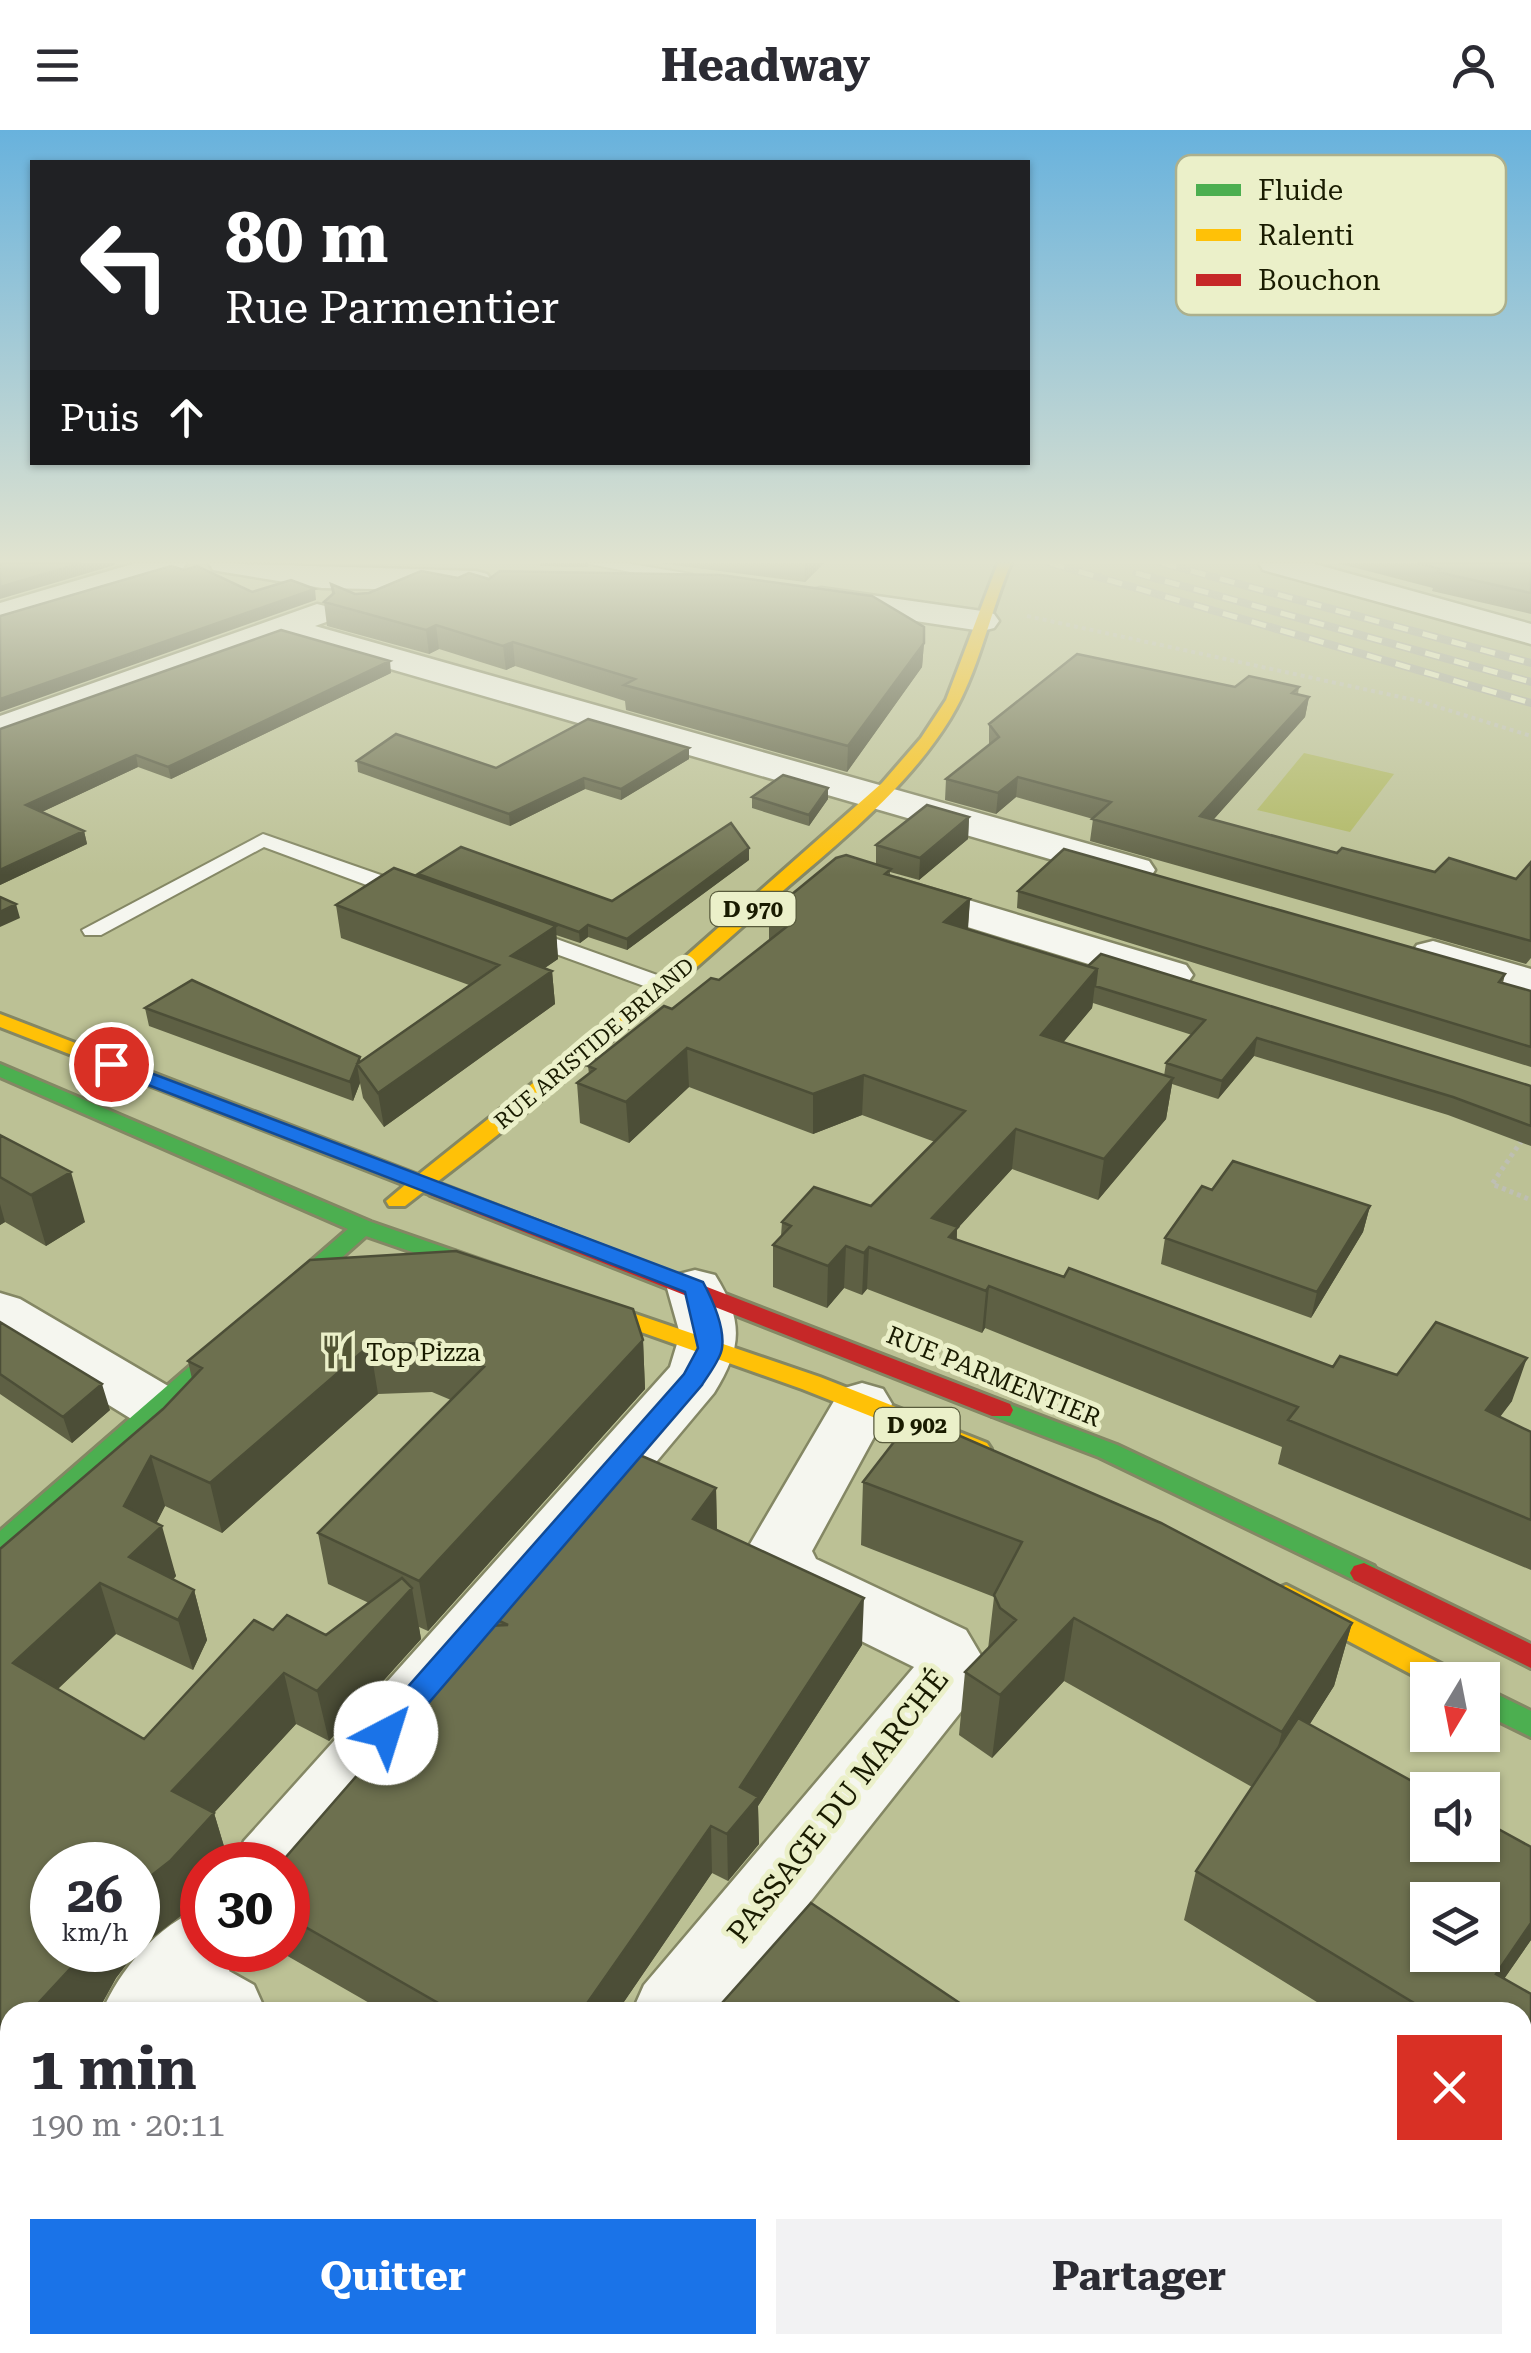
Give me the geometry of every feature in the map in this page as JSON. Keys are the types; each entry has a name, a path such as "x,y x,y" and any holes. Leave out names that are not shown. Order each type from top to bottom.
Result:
{"main road":[{"name":"RUE ARISTIDE BRIAND","path":"364,1228 419,1184 478,1164 662,984 839,873 878,797 941,722 965,667"},
{"name":"D 902","path":"0,1020 419,1184"},
{"path":"10,1074 160,1114"},
{"name":"D 902","path":"10,1074 364,1228"},
{"path":"478,1164 498,1213"},
{"path":"360,1185 419,1184"},
{"name":"RUE PARMENTIER","path":"419,1184 498,1213 704,1317 851,1374 1108,1450 1238,1510 1531,1658"},
{"path":"0,1546 364,1228 427,1224"},
{"name":"RUE PARMENTIER","path":"364,1228 704,1317"},
{"path":"580,1271 759,1333 851,1374"},
{"name":"RUE PARMENTIER","path":"851,1374 1004,1460"},
{"path":"1271,1588 1413,1662"},
{"path":"1500,1709 1531,1725"}],"street":[{"path":"0,729 172,667"},
{"path":"421,667 1166,879"},
{"path":"839,873 1207,987"},
{"path":"1396,944 1531,982"},
{"path":"0,1312 159,1408"},
{"path":"291,1842 534,1557 693,1379 704,1317"},
{"name":"PASSAGE DU MARCHÉ","path":"681,2002 954,1669 942,1648 790,1576 779,1551 851,1374"}],"lane":[{"path":"93,930 263,840 426,899"},
{"path":"499,926 662,984"}],"path":[{"path":"1245,667 1420,702 1531,736"},
{"path":"1531,1127 1492,1184 1531,1200"}],"green space":[{"path":"1304,753 1394,774 1350,832 1257,810"}],"building":[{"path":"0,667 92,667 0,699"},
{"path":"177,667 378,667 168,767 136,755 26,805 84,831 0,870 0,729"},
{"path":"595,667 906,667 848,746 624,685 635,679"},
{"path":"1061,667 1138,667 1235,687 1249,676 1299,687 1292,693 1309,697 1200,816 1337,853 1342,848 1435,872 1449,858 1516,879 1531,862 1531,941 1092,819 1111,802 1018,777 998,793 946,779 999,737 989,724"},
{"path":"588,719 689,748 621,789 584,778 509,814 357,761 396,734 496,768"},
{"path":"783,775 828,788 809,815 752,797"},
{"path":"927,805 969,817 920,858 876,845"},
{"path":"731,823 749,848 627,939 588,925 579,932 418,874 461,847 612,901"},
{"path":"1064,849 1505,974 1499,982 1531,991 1531,1047 1018,891"},
{"path":"846,855 891,869 885,874 970,899 944,922 1097,969 1041,1035 1173,1078 1104,1159 1016,1129 932,1218 958,1227 949,1237 1064,1277 1069,1268 1333,1367 1340,1356 1397,1375 1436,1322 1527,1358 1486,1410 1531,1432 1531,1520 1288,1420 1298,1407 989,1286 986,1291 869,1247 864,1253 846,1246 828,1266 773,1245 791,1226 782,1222 814,1187 871,1206 965,1111 864,1075 813,1094 687,1048 626,1102 577,1083 595,1069 588,1066 664,1006 672,1009 711,978 719,980 794,921 769,913 836,858"},
{"path":"394,868 556,926 511,956 552,971 378,1093 357,1064 499,965 336,905"},
{"path":"0,897 16,904 0,912"},
{"path":"1101,954 1531,1086 1531,1126 1453,1097 1257,1038 1222,1081 1166,1063 1205,1020 1095,986 1097,969 1088,966"},
{"path":"192,980 360,1057 350,1082 145,1008"},
{"path":"0,1135 71,1172 31,1195 0,1177"},
{"path":"1233,1161 1370,1206 1317,1292 1165,1238 1202,1186 1212,1190"},
{"path":"456,1251 633,1309 643,1340 419,1581 318,1533 484,1367 425,1343 370,1345 210,1483 151,1456 124,1506 162,1526 129,1557 194,1590 178,1620 100,1583 13,1663 144,1739 254,1620 273,1630 287,1615 326,1635 402,1578 412,1588 317,1691 284,1673 172,1791 214,1813 187,1842 180,1842 180,1850 160,1869 160,1842 30,1842 30,1972 67,1972 39,2002 0,2002 0,1549 163,1409 202,1368 188,1361 310,1260"},
{"path":"0,1322 102,1384 63,1417 0,1374"},
{"path":"914,1416 1161,1523 1352,1623 1282,1732 1074,1618 1000,1695 965,1672 1016,1620 1000,1608 994,1595 1022,1542 863,1482"},
{"path":"635,1453 716,1488 693,1519 864,1598 740,1787 758,1797 727,1834 711,1826 588,2002 437,2002 310,1930 310,1842 299,1842 487,1626 508,1625 493,1618"},
{"path":"1298,1718 1410,1780 1410,1862 1500,1862 1500,1830 1531,1847 1531,1923 1500,1968 1500,1882 1410,1882 1410,1972 1497,1972 1531,1994 1531,2002 1412,2002 1196,1871"},
{"path":"811,1903 958,2002 723,2002"}],"railway":[{"path":"1406,667 1531,703"},
{"path":"1476,667 1531,682"}],"traffic: fast":[{"path":"0,1070 363,1227 533,1286"},
{"path":"0,1546 363,1227"},
{"path":"1001,1410 1108,1451 1364,1573"},
{"path":"1500,1709 1531,1725"}],"traffic: slow":[{"path":"397,1201 591,1048 844,828 927,742 953,700 967,667"},
{"path":"0,1020 438,1190"},
{"path":"533,1286 811,1383 978,1449"},
{"path":"1286,1596 1412,1662"}],"traffic: jam":[{"path":"438,1190 1001,1410"},
{"path":"1364,1573 1531,1657"}],"place":[{"name":"Top Pizza","path":"338,1352"}],"route":[{"path":"111,1064 695,1288 706,1316 710,1348 693,1379 534,1557 386,1733"}]}
